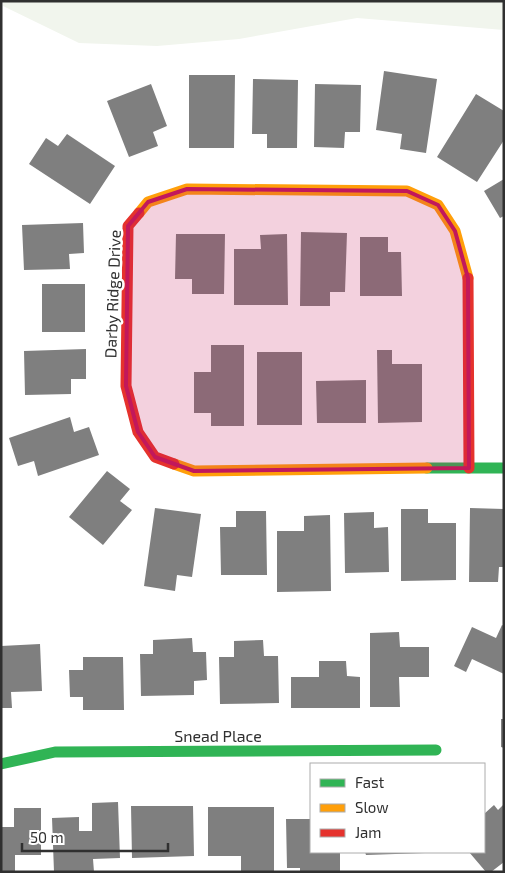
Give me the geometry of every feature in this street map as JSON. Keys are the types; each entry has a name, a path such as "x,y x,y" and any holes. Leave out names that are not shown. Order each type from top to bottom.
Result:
{"street":[{"name":"Darby Ridge Drive","path":"468,468 468,278 455,230 438,205 407,191 187,189 148,202 128,226 126,386 138,432 155,456 194,471 504,468"},
{"name":"Snead Place","path":"1,764 55,752 436,750"}],"highlighted area":[{"path":"187,189 407,191 438,205 455,231 468,278 469,468 194,471 155,457 138,432 126,386 128,226 148,202"}],"shaded area":[{"path":"3,1 504,1 504,30 357,18 239,39 157,46 79,43 3,6"}],"building":[{"path":"384,71 437,79 426,153 400,149 402,134 376,130"},
{"path":"189,75 235,75 234,148 189,148"},
{"path":"253,79 298,80 297,148 267,148 267,134 252,134"},
{"path":"151,84 167,126 153,132 158,146 129,157 107,101"},
{"path":"315,84 361,85 360,132 345,132 344,148 314,147"},
{"path":"476,94 504,111 504,140 477,182 437,157"},
{"path":"67,134 115,166 90,204 29,164 46,138 58,146"},
{"path":"504,179 504,216 500,218 484,191"},
{"path":"83,223 84,253 69,254 70,269 24,270 22,225"},
{"path":"301,232 347,233 345,292 330,292 330,306 300,306"},
{"path":"176,234 225,234 224,294 192,294 192,279 175,279"},
{"path":"287,234 288,305 234,305 234,249 261,249 260,235"},
{"path":"360,237 388,237 388,252 401,252 402,296 360,296"},
{"path":"42,284 85,284 85,332 42,332"},
{"path":"211,345 244,345 244,426 211,426 211,413 194,413 194,372 211,372"},
{"path":"86,349 86,379 71,379 71,394 25,395 24,351"},
{"path":"377,350 392,350 392,364 422,364 422,422 378,423"},
{"path":"257,352 302,352 302,425 257,425"},
{"path":"366,380 366,423 317,423 316,381"},
{"path":"70,417 74,432 89,427 99,455 38,476 34,461 18,466 9,438"},
{"path":"107,471 130,489 120,501 132,510 103,545 69,517"},
{"path":"155,508 201,514 192,577 177,575 175,591 144,586"},
{"path":"470,508 504,509 504,567 499,567 498,582 469,582"},
{"path":"401,509 428,509 428,523 456,523 456,580 401,581"},
{"path":"236,511 266,511 267,575 221,575 220,527 236,527"},
{"path":"374,512 374,528 388,527 389,572 345,573 344,513"},
{"path":"330,515 331,591 277,592 277,531 304,531 304,516"},
{"path":"502,625 504,626 504,674 472,659 466,672 454,666 472,627 496,638"},
{"path":"399,632 400,647 429,647 429,677 399,677 400,707 370,707 370,633"},
{"path":"192,638 193,652 206,652 207,680 194,681 194,695 141,696 140,654 153,654 153,640"},
{"path":"263,640 264,656 278,656 279,703 220,704 219,657 234,657 234,641"},
{"path":"40,644 42,691 11,692 12,708 1,708 1,646"},
{"path":"83,657 123,657 124,710 83,710 83,697 70,697 69,670 83,670"},
{"path":"319,661 346,661 347,676 360,677 360,708 291,708 291,677 319,677"},
{"path":"501,719 504,719 504,748 501,747"},
{"path":"118,802 120,858 93,859 94,872 54,872 52,818 79,817 79,831 92,831 92,803"},
{"path":"504,804 504,862 491,872 486,872 470,853 485,853 485,813 494,805 498,810"},
{"path":"131,806 193,806 194,856 132,858"},
{"path":"208,807 274,807 274,872 241,872 241,856 208,856"},
{"path":"14,808 41,808 41,855 15,855 15,871 1,871 1,827 14,827"},
{"path":"286,819 310,819 310,853 340,853 340,872 300,872 300,868 287,868"},
{"path":"365,853 425,853 366,855"}],"traffic: fast":[{"path":"427,468 504,468"},
{"path":"1,764 55,752 436,750"}],"traffic: slow":[{"path":"139,213 148,202 187,189 407,191 438,205 455,231 468,278"},
{"path":"174,464 194,471 427,468"}],"traffic: jam":[{"path":"139,213 128,226 126,386 138,432 155,457 174,464"},
{"path":"468,278 469,468"}]}
